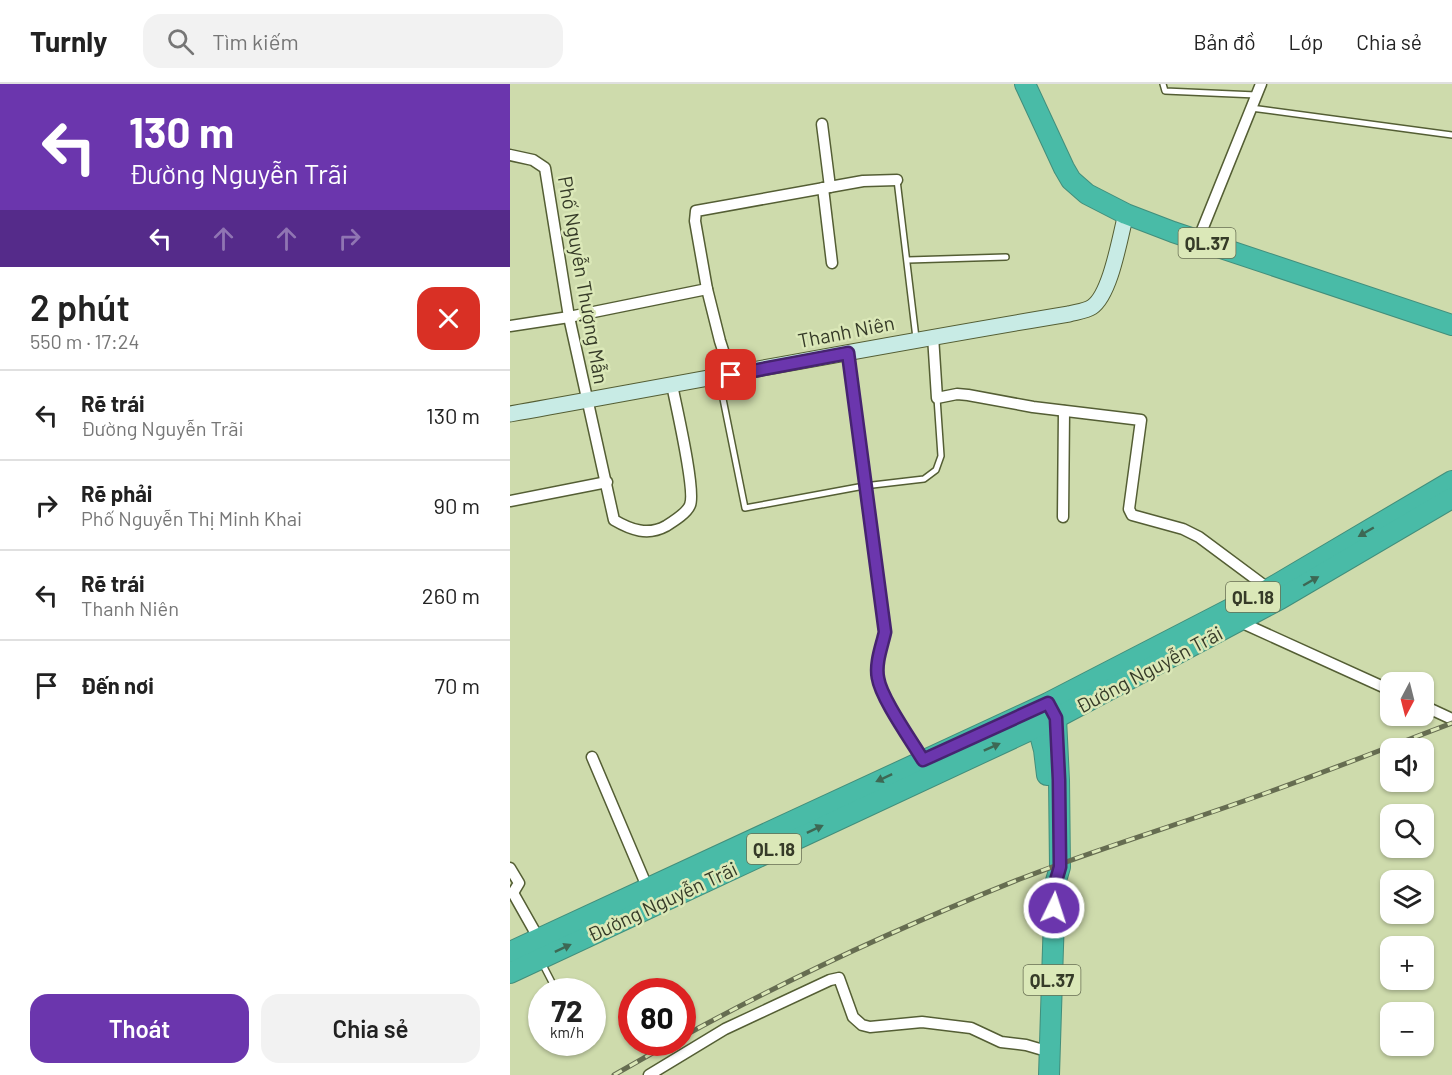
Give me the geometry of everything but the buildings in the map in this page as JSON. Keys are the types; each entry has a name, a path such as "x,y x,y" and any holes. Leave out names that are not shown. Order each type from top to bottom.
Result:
{"highway":[{"name":"QL.37","path":"1025,84 1044,129 1071,180 1087,194 1126,214 1198,240 1452,325"},
{"name":"Đường Nguyễn Trãi","path":"510,952 648,888 926,768 1238,621 1275,594 1452,481"},
{"name":"Đường Nguyễn Trãi","path":"1044,714 1275,594 1452,498"},
{"name":"QL.37","path":"1044,714 1059,780 1060,867 1055,884 1049,1075"},
{"name":"Đường Nguyễn Trãi","path":"510,973 926,768"}],"street":[{"path":"1198,240 1258,89"},
{"path":"822,124 832,263"},
{"name":"Phố Nguyễn Thượng Mẫn","path":"510,155 533,160 545,168 569,317 614,520 632,530 658,531 676,520 690,504 691,487 672,385"},
{"path":"725,376 695,221 696,211 863,181 897,180"},
{"name":"Thanh Niên","path":"510,414 916,339 1069,314 1092,306 1104,291 1126,214"},
{"path":"510,326 569,317 707,289"},
{"path":"933,336 937,398 957,394 968,395 1064,411 1141,420 1129,509 1132,515 1184,529 1199,537 1275,594"},
{"path":"1063,517 1064,411"},
{"path":"510,501 607,482"},
{"path":"1238,621 1380,685"},
{"path":"1434,711 1452,719"},
{"path":"592,757 648,888"},
{"path":"510,868 519,883 512,892 539,939"},
{"path":"649,1075 725,1029 838,978 854,1017 862,1025 870,1027 922,1022 971,1028 1001,1042 1026,1045 1050,1052"}],"lane":[{"path":"1163,84 1165,91 1258,89"},
{"path":"1251,108 1452,135"},
{"path":"897,180 916,339"},
{"path":"908,260 1006,257"},
{"path":"848,353 885,632 878,662 878,678 885,696 926,768"},
{"path":"725,376 745,508 864,486 924,479 936,470 941,456 937,398"},
{"path":"540,959 550,978"}],"railway":[{"path":"696,1029 891,933 1020,879 1269,792 1452,723"},
{"path":"614,1075 647,1056"}],"route":[{"path":"731,375 848,353 885,632 878,662 878,678 885,696 923,760 1048,703 1056,718 1059,780 1060,867 1055,884 1054,908"}]}
